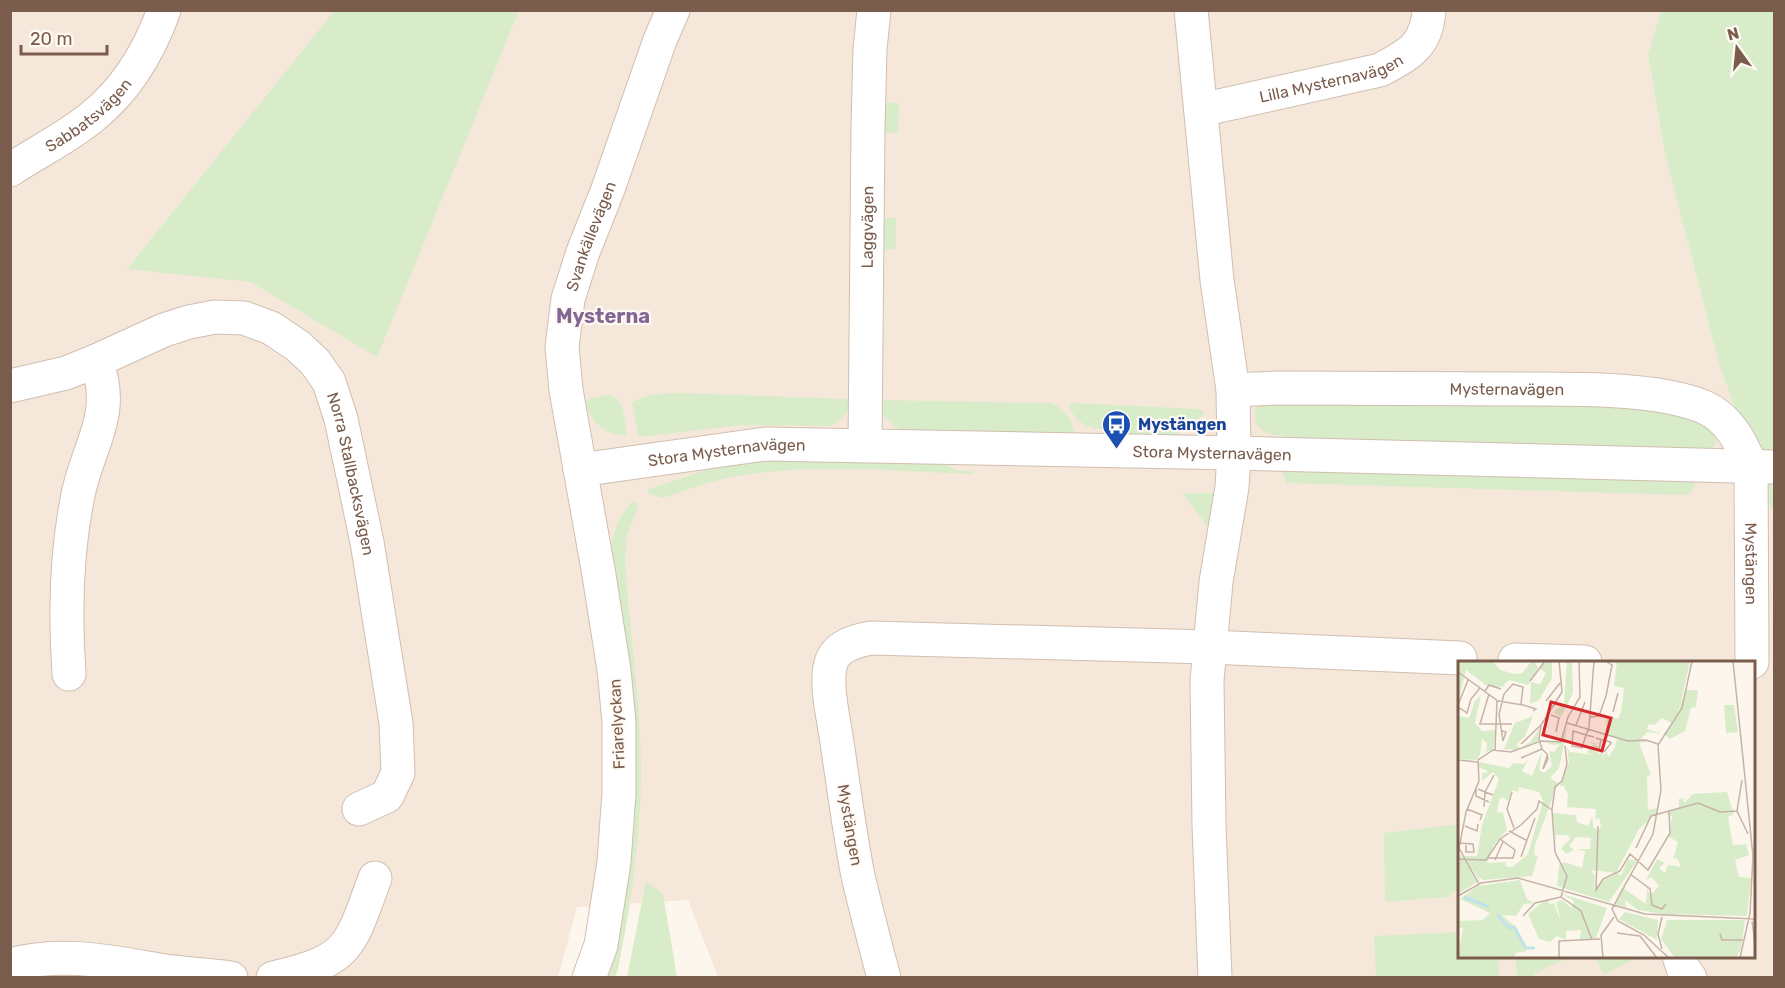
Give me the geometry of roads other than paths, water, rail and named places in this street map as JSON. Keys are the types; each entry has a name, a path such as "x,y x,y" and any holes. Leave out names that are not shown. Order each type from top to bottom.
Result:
{"street":[{"name":"Sabbatsvägen","path":"10,170 91,118 116,95 135,70 152,41 164,10"},
{"name":"Svankällevägen","path":"580,470 566,390 562,347 568,299 656,51 673,10"},
{"name":"Laggvägen","path":"865,445 868,128 870,49 874,10"},
{"path":"1191,10 1217,280 1233,390 1232,488 1221,546 1207,680 1209,825 1215,978"},
{"name":"Lilla Mysternavägen","path":"1201,110 1380,70 1415,49 1426,31 1429,10"},
{"name":"Norra Stallbacksvägen","path":"10,386 66,372 164,330 215,316 244,318 271,328 306,353 329,382 341,419 367,542 396,723 398,773 387,796 359,809"},
{"path":"69,675 67,645 69,554 78,493 94,447 104,407 104,388 96,361"},
{"name":"Mysternavägen","path":"1233,390 1277,388 1576,389 1663,396 1705,407 1717,415 1763,466"},
{"name":"Stora Mysternavägen","path":"580,470 765,444 1763,466"},
{"name":"Mystängen","path":"1752,661 1763,466"},
{"name":"Friarelyckan","path":"580,470 609,638 619,722 619,794 614,862 600,945 589,978"},
{"name":"Mystängen","path":"884,978 858,875 829,681 831,663 837,651 851,643 871,638 1210,647 1460,658"},
{"path":"1515,660 1538,661"},
{"path":"1755,668 1774,669"},
{"path":"273,978 311,968 334,957 348,945 375,878"},
{"path":"10,965 63,958 105,961 178,973 231,978"},
{"path":"1679,958 1690,978"}],"place":[{"name":"Mystängen","path":"1117,450"}],"district":[{"name":"Mysterna","path":"603,316"}]}
